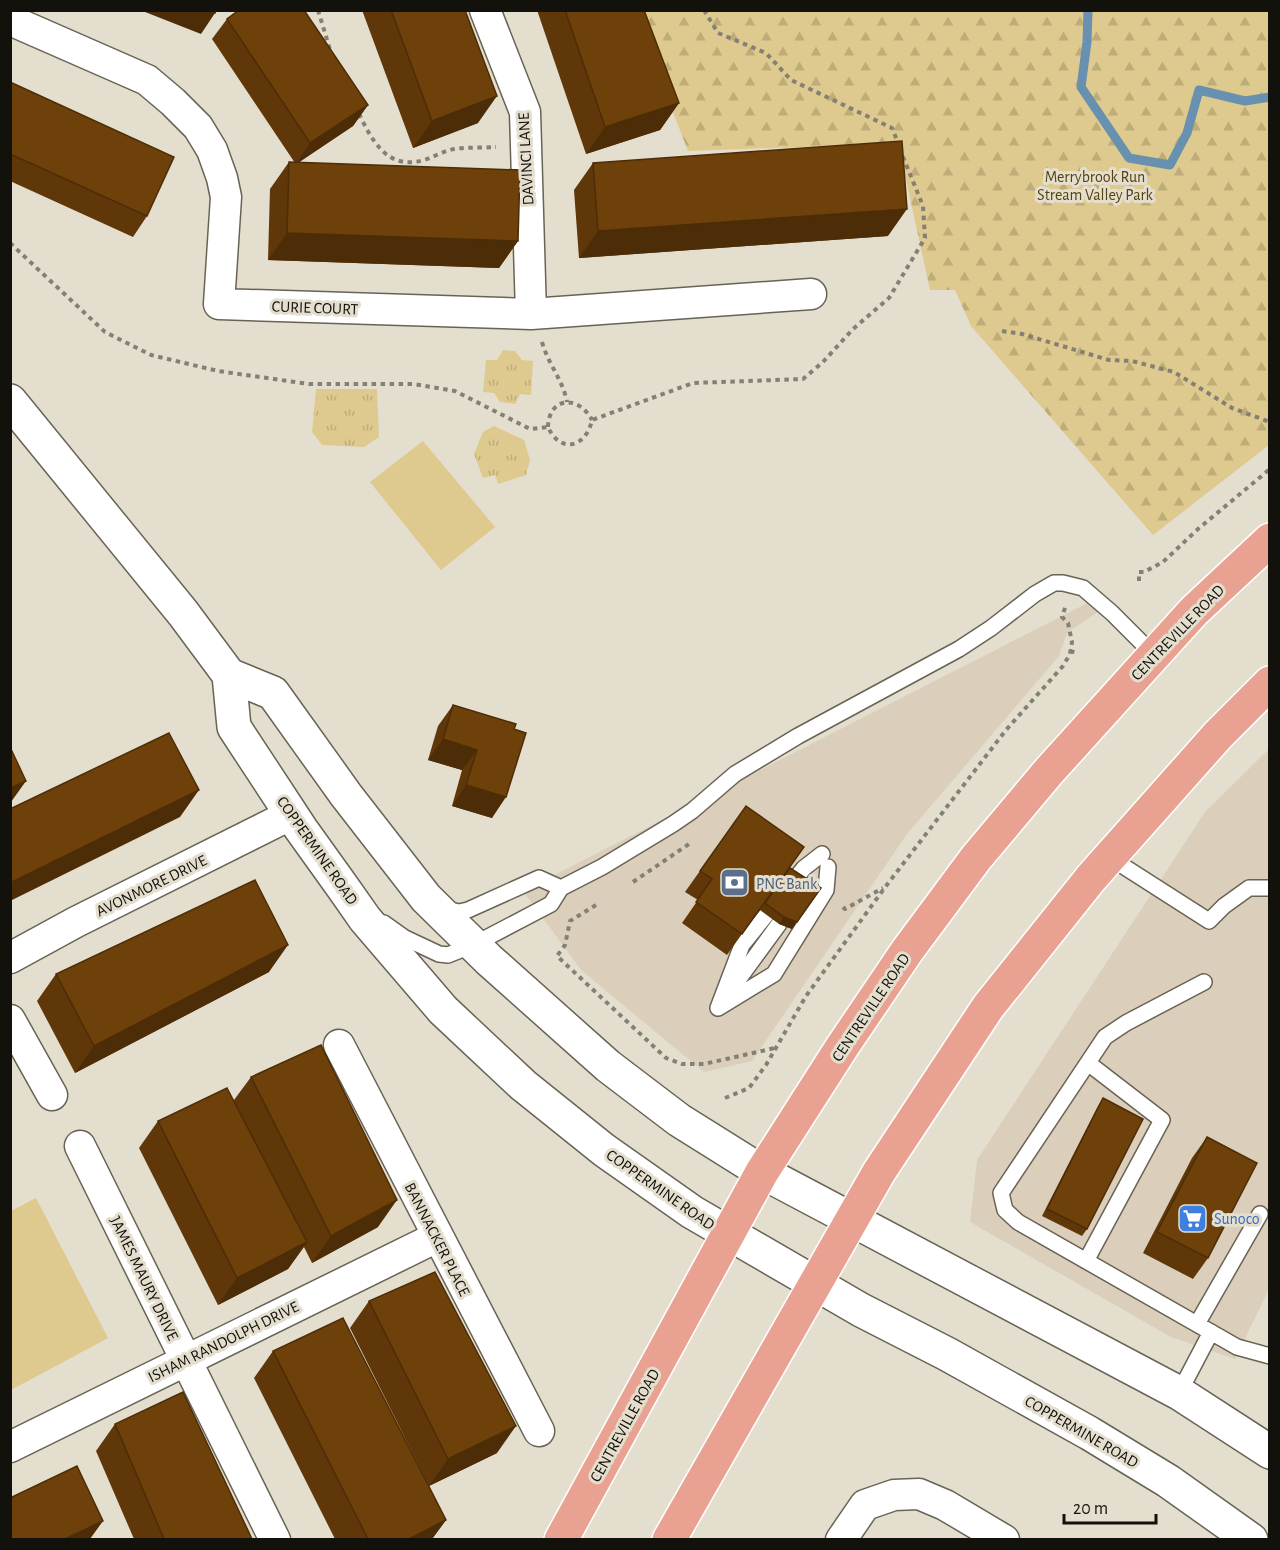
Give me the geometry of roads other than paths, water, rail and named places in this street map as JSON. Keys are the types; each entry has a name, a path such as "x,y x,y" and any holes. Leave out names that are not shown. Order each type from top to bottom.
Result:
{"main road":[{"name":"CENTREVILLE ROAD","path":"561,1539 762,1172 901,961 976,858 1050,771 1194,611 1269,540"},
{"path":"669,1539 892,1152 988,1007 1109,857 1218,735 1269,683"}],"street":[{"name":"DAVINCI LANE","path":"485,10 525,112 535,314"},
{"name":"CURIE COURT","path":"10,20 147,80 198,127 215,159 226,197 219,304 535,314 811,294"},
{"path":"10,401 183,613 229,675 273,693 352,803 426,898 473,945 608,1066 679,1120 762,1172 1179,1393 1269,1452"},
{"name":"COPPERMINE ROAD","path":"229,675 234,727 344,890 365,919 443,1011 506,1070 613,1157 660,1191 727,1234 861,1310 947,1353 1089,1433 1168,1481 1251,1539"},
{"name":"AVONMORE DRIVE","path":"10,958 76,922 292,814"},
{"path":"10,1020 52,1095"},
{"name":"BANNACKER PLACE","path":"339,1046 539,1431"},
{"name":"JAMES MAURY DRIVE","path":"80,1146 275,1539"},
{"name":"ISHAM RANDOLPH DRIVE","path":"10,1447 437,1237"},
{"path":"841,1539 865,1505 894,1495 919,1494 945,1505 1004,1539"}],"lane":[{"path":"344,890 405,938 432,951 448,955 473,945 551,904 561,888 602,867 673,824 692,811 735,774 798,736 959,649 1054,583 1083,588 1154,655"},
{"path":"1109,857 1209,921 1224,906 1249,888 1269,888"},
{"path":"811,885 825,861"},
{"path":"718,1008 774,974 826,890 825,861"},
{"path":"718,1008 742,945 804,868 825,861"},
{"path":"426,898 441,907 459,912 476,908 539,878 561,888"},
{"path":"718,1008 779,924"},
{"path":"1204,982 1126,1023 1105,1038 1001,1193 1005,1210 1018,1222 1237,1347 1269,1356"},
{"path":"1086,1261 1162,1120 1088,1063"},
{"path":"1197,1324 1260,1214"},
{"path":"1179,1393 1211,1332"}],"waterway":[{"path":"1088,10 1087,42 1081,87 1129,158 1170,165 1187,133 1199,90 1245,101 1270,97"}],"place":[{"name":"PNC Bank","path":"735,883"},
{"name":"Sunoco","path":"1193,1218"}],"park label":[{"name":"Merrybrook Run Stream Valley Park","path":"1095,185"}]}
